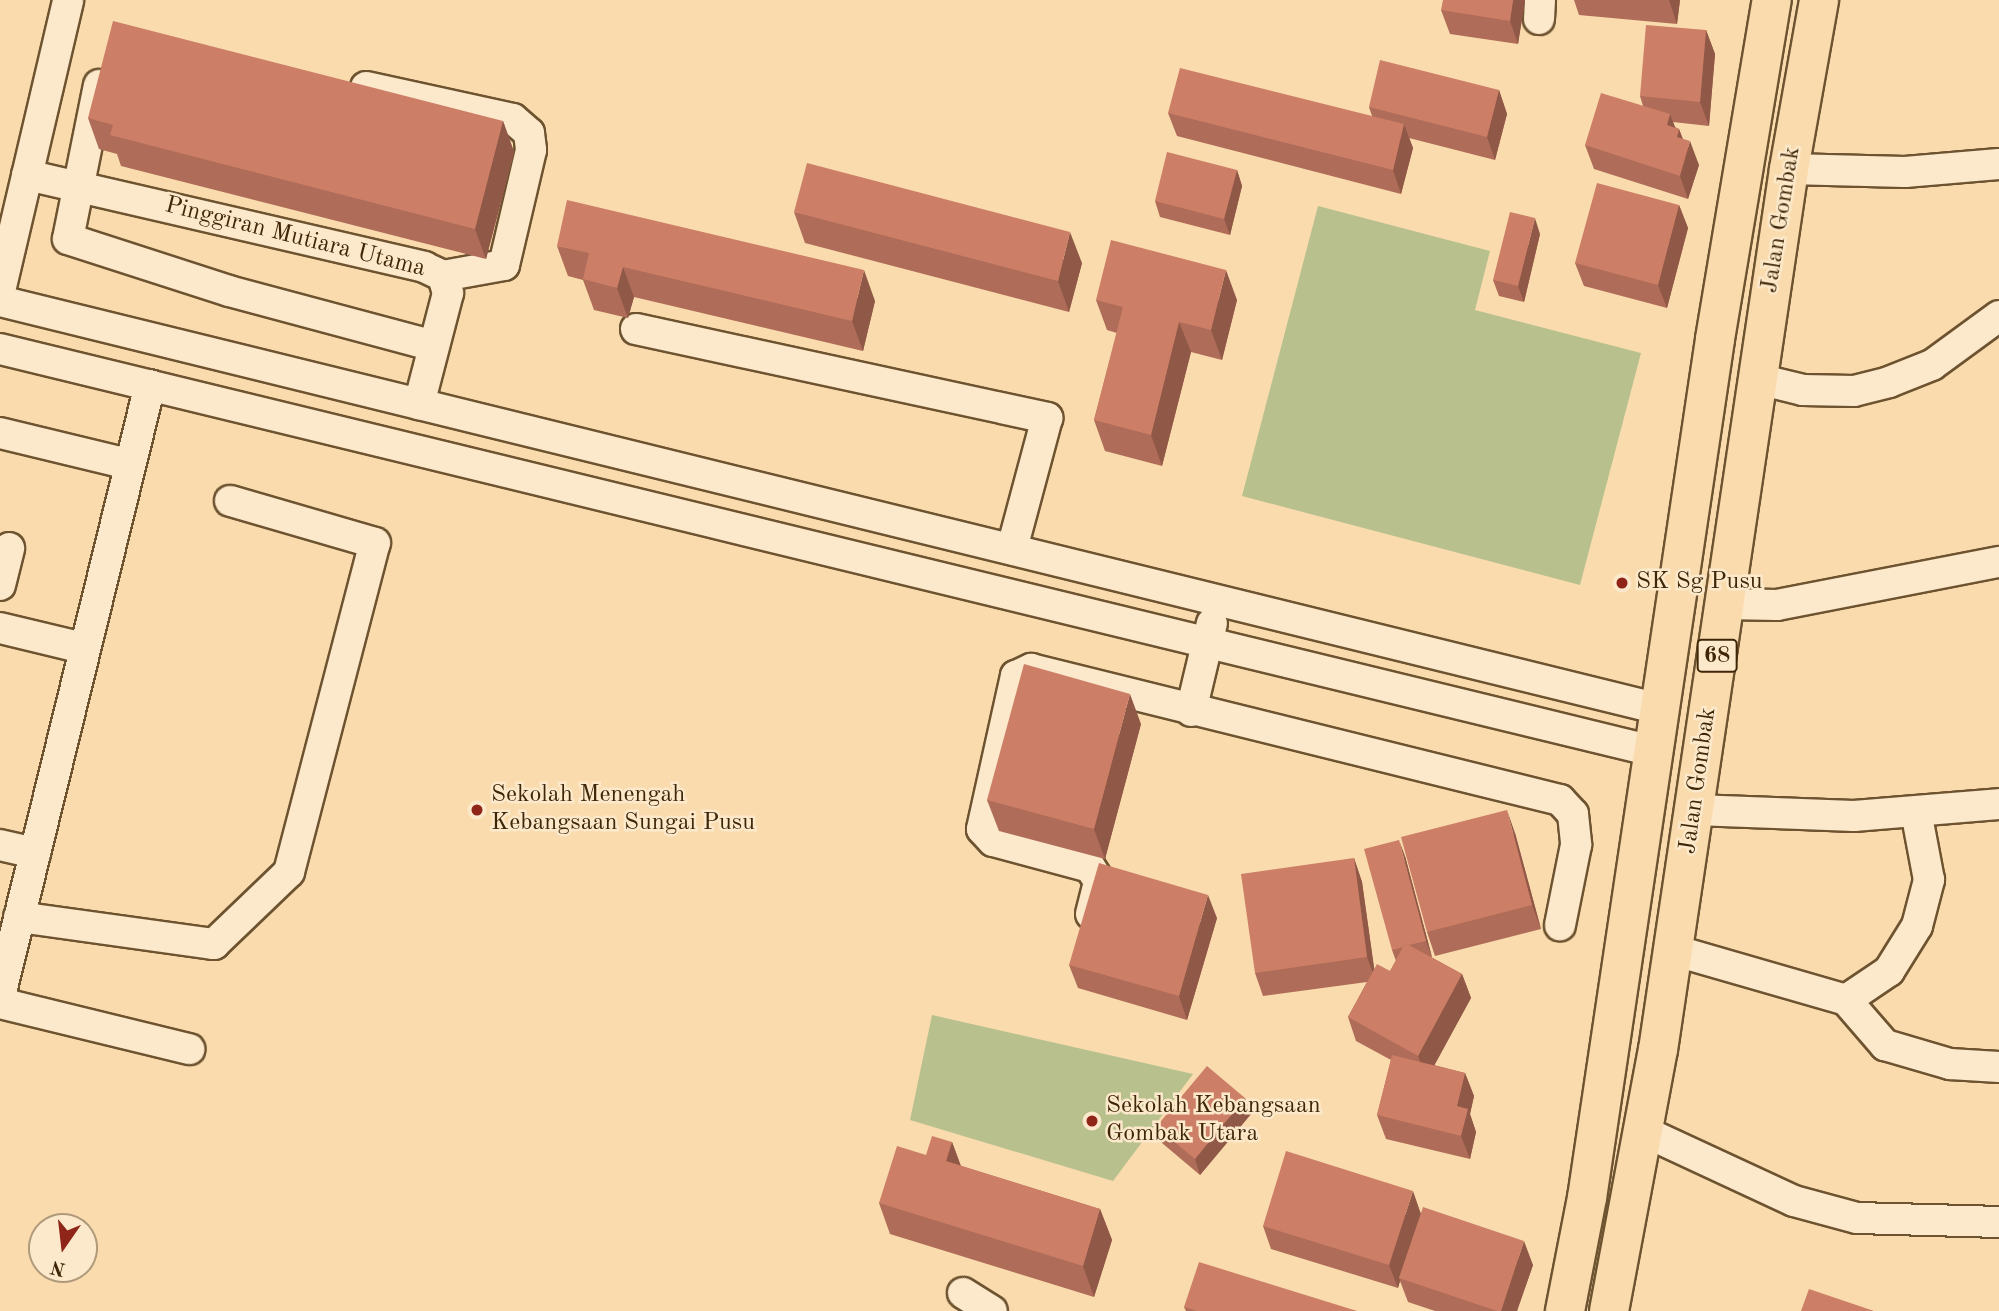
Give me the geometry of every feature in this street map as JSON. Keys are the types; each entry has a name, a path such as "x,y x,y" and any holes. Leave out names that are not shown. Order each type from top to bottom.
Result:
{"main road":[{"name":"Jalan Gombak","path":"1565,1311 1587,1198 1653,751 1772,0"},
{"name":"Jalan Gombak","path":"1609,1311 1673,950 1789,169 1819,0"}],"street":[{"path":"0,291 68,0"},
{"path":"104,63 76,185 68,239 229,291 434,346"},
{"path":"336,81 513,119 529,133 531,150 504,265 443,276"},
{"path":"1789,169 1905,172 1999,164"},
{"name":"Pinggiran Mutiara Utama","path":"27,175 424,267 443,276 448,293 419,404"},
{"path":"0,301 1660,709"},
{"path":"1758,379 1803,390 1854,391 1889,382 1931,365 1999,316"},
{"path":"636,329 1047,418 1012,550"},
{"path":"0,349 1653,751"},
{"path":"0,996 128,464 150,385"},
{"path":"0,433 128,464"},
{"path":"636,503 649,460"},
{"path":"19,917 214,944 289,872 375,543 230,501"},
{"path":"0,585 9,548"},
{"path":"1725,604 1777,606 1999,562"},
{"path":"1191,711 1217,600"},
{"path":"0,628 83,648"},
{"path":"1086,940 1099,881 1090,867 993,841 982,829 1016,676 1031,669 1191,711 1560,800 1573,814 1576,845 1560,925"},
{"path":"1695,810 1854,816 1999,804"},
{"path":"1846,1000 1889,971 1917,926 1929,880 1916,811"},
{"path":"0,845 34,853"},
{"path":"1673,950 1846,1000 1885,1045 1950,1064 1999,1067"},
{"path":"0,1003 189,1049"},
{"path":"1643,1131 1807,1205 1857,1217 1999,1223"},
{"path":"963,1293 992,1311"}],"green space":[{"path":"1318,206 1490,251 1475,310 1641,353 1580,585 1242,496"},
{"path":"932,1015 1193,1074 1113,1181 910,1120"}],"building":[{"path":"1443,0 1513,0 1510,21 1441,10"},
{"path":"113,21 503,121 475,229 110,135 113,125 88,118"},
{"path":"1646,25 1706,30 1700,102 1640,96"},
{"path":"1380,60 1499,90 1487,137 1369,107"},
{"path":"1180,68 1404,124 1393,170 1168,113"},
{"path":"1601,93 1670,114 1667,125 1679,129 1677,137 1690,141 1680,176 1585,145"},
{"path":"1167,152 1237,170 1224,219 1155,201"},
{"path":"807,163 1070,232 1058,281 794,212"},
{"path":"1597,183 1679,205 1658,285 1575,263"},
{"path":"567,200 864,270 852,321 623,267 617,288 583,279 589,253 557,246"},
{"path":"1510,212 1535,218 1518,286 1493,280"},
{"path":"1111,240 1226,270 1211,330 1179,322 1151,435 1094,420 1123,307 1096,300"},
{"path":"1024,664 1130,694 1094,829 987,800"},
{"path":"1507,810 1532,905 1427,932 1401,837"},
{"path":"1399,840 1426,941 1409,945 1405,943 1403,947 1392,950 1364,849"},
{"path":"1354,858 1367,957 1255,973 1241,874"},
{"path":"1099,863 1208,895 1179,996 1069,965"},
{"path":"1405,943 1462,974 1418,1056 1348,1017 1377,964 1390,971"},
{"path":"1392,1055 1465,1073 1457,1106 1468,1109 1461,1136 1377,1115"},
{"path":"1207,1066 1245,1098 1195,1159 1156,1127"},
{"path":"932,1136 952,1142 946,1161 1100,1209 1083,1266 879,1203 897,1146 926,1155"},
{"path":"1286,1151 1413,1191 1389,1265 1263,1226"},
{"path":"1423,1207 1524,1241 1501,1311 1399,1278"},
{"path":"1199,1262 1357,1311 1197,1311 1184,1307"},
{"path":"1809,1289 1874,1311 1801,1311"}],"place":[{"name":"SK Sg Pusu","path":"1622,583"},
{"name":"Sekolah Menengah Kebangsaan Sungai Pusu","path":"477,810"},
{"name":"Sekolah Kebangsaan Gombak Utara","path":"1092,1121"}]}
